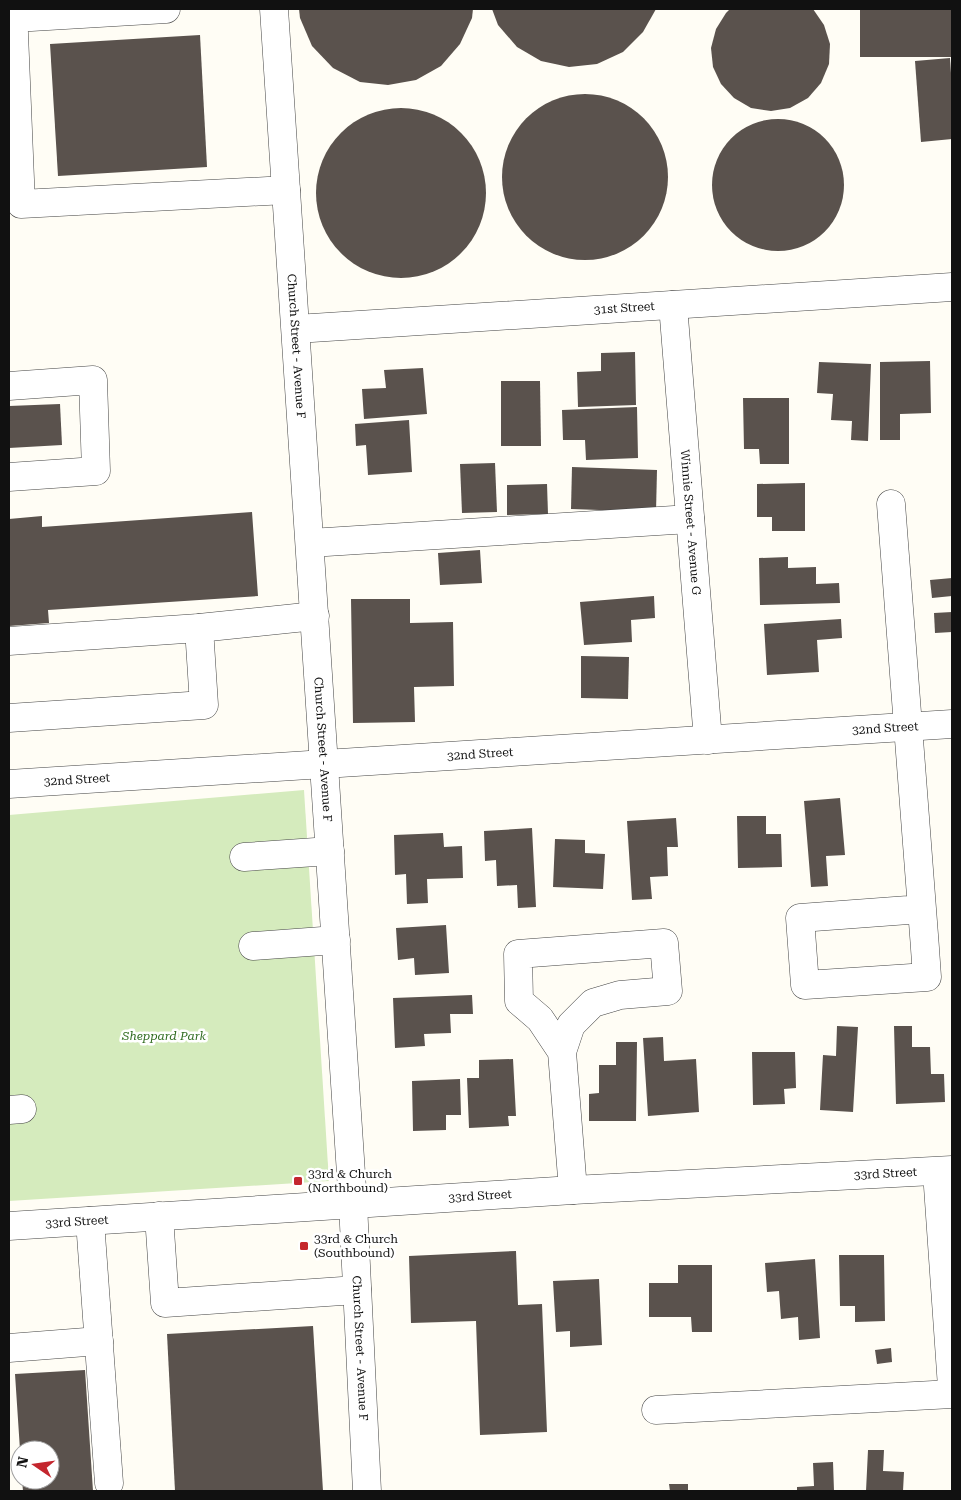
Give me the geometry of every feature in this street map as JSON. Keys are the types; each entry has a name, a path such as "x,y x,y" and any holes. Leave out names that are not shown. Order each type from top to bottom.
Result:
{"street":[{"path":"166,9 13,13 22,204 286,190"},
{"name":"Church Street - Avenue F","path":"274,9 353,1204 367,1491"},
{"name":"31st Street","path":"296,329 952,287"},
{"name":"Winnie Street - Avenue G","path":"673,305 708,740"},
{"path":"9,386 93,380 96,471 9,477"},
{"path":"891,504 910,727 927,977 805,985 800,918 922,909"},
{"path":"310,543 690,519"},
{"path":"9,641 199,628 315,616"},
{"path":"9,718 204,705 199,628"},
{"name":"32nd Street","path":"9,784 952,724"},
{"path":"244,857 330,851"},
{"path":"253,946 336,940"},
{"path":"562,1052 540,1018 519,1001 518,954 664,944 668,992 620,995 593,1003 571,1026 562,1052 574,1190"},
{"path":"945,1171 952,1387"},
{"name":"33rd Street","path":"9,1226 574,1190 945,1171"},
{"path":"159,1216 165,1303 358,1290"},
{"path":"90,1221 109,1483"},
{"path":"9,1348 99,1342"},
{"path":"656,1410 952,1394"}],"green space":[{"name":"Sheppard Park","path":"304,790 329,1181 9,1201 9,815"}],"building":[{"path":"299,9 473,9 472,18 460,44 441,66 416,80 388,85 360,82 333,68 312,46 300,18"},
{"path":"492,9 656,9 643,32 623,52 597,64 569,67 541,61 517,47 498,25"},
{"path":"730,9 813,9 824,25 830,44 829,64 821,83 808,98 790,108 771,111 751,108 734,98 721,84 713,67 711,48 716,29"},
{"path":"860,9 951,9 951,57 860,57"},
{"path":"200,35 207,167 58,176 50,44"},
{"path":"950,58 952,139 921,142 915,61"},
{"path":"593,94 617,100 644,118 662,145 667,161 667,193 662,209 644,236 631,246 609,257 577,260 553,254 532,241 521,230 505,201 502,169 508,145 521,124 532,113 561,97"},
{"path":"401,108 426,112 441,118 461,133 476,153 482,168 486,193 482,218 476,233 461,253 441,268 426,274 401,278 376,274 361,268 341,253 326,233 320,218 316,193 320,168 326,153 341,133 361,118 376,112"},
{"path":"778,119 791,120 803,124 825,138 839,160 843,172 843,198 839,210 825,232 803,246 791,250 778,251 765,250 753,246 731,232 717,210 713,198 712,185 713,172 717,160 731,138 753,124 765,120"},
{"path":"635,352 636,405 578,407 577,372 601,371 601,353"},
{"path":"930,361 931,413 900,414 900,440 880,440 880,362"},
{"path":"819,362 871,364 868,441 851,440 852,421 831,420 833,394 817,393"},
{"path":"423,368 427,414 364,419 362,389 386,388 384,370"},
{"path":"501,381 540,381 541,446 501,446"},
{"path":"743,398 789,398 789,464 760,464 759,449 744,449"},
{"path":"60,404 62,445 9,448 9,406"},
{"path":"637,407 638,458 586,460 585,440 563,440 562,410"},
{"path":"409,420 412,472 368,475 366,445 356,446 355,424"},
{"path":"495,463 497,512 462,513 460,464"},
{"path":"572,467 657,470 656,512 571,509"},
{"path":"805,483 805,531 772,531 772,517 757,517 757,484"},
{"path":"547,484 548,514 507,515 507,485"},
{"path":"252,512 258,596 48,610 49,623 9,626 9,519 42,516 42,527"},
{"path":"480,550 482,583 440,585 438,553"},
{"path":"788,557 788,568 816,567 816,584 839,583 840,603 760,605 759,558"},
{"path":"952,578 952,596 932,598 930,580"},
{"path":"654,596 655,618 631,620 632,642 584,645 580,602"},
{"path":"351,599 410,599 410,623 453,622 454,686 414,687 415,722 353,723"},
{"path":"952,612 952,632 935,633 934,613"},
{"path":"841,619 842,638 817,640 819,672 767,675 764,624"},
{"path":"581,656 629,657 628,699 581,698"},
{"path":"840,798 845,855 826,856 828,886 811,887 804,801"},
{"path":"737,816 766,816 766,834 781,834 782,867 738,868"},
{"path":"676,818 678,847 667,847 668,876 650,877 652,899 632,900 627,821"},
{"path":"532,828 536,907 518,908 517,885 497,886 496,860 485,861 484,831"},
{"path":"443,833 444,847 462,846 463,878 427,879 428,903 407,904 406,874 395,875 394,835"},
{"path":"555,839 585,840 585,853 605,854 603,889 553,887"},
{"path":"446,925 449,973 415,975 414,958 398,960 396,928"},
{"path":"472,995 473,1014 450,1014 451,1033 424,1034 425,1046 395,1048 393,998"},
{"path":"837,1026 858,1027 853,1112 820,1110 823,1055 836,1056"},
{"path":"894,1026 912,1026 912,1047 930,1047 931,1074 944,1074 945,1102 896,1104"},
{"path":"663,1037 664,1061 696,1059 699,1112 648,1116 643,1038"},
{"path":"616,1042 637,1042 636,1121 589,1121 589,1094 599,1093 599,1065 616,1065"},
{"path":"752,1052 795,1052 796,1088 784,1089 785,1104 753,1105"},
{"path":"513,1059 516,1116 508,1116 509,1126 469,1128 467,1078 479,1078 479,1060"},
{"path":"460,1079 461,1115 446,1115 446,1130 413,1131 412,1081"},
{"path":"516,1251 518,1305 542,1304 547,1432 480,1435 476,1321 411,1323 409,1256"},
{"path":"839,1255 884,1255 885,1321 855,1322 855,1306 840,1306"},
{"path":"815,1259 820,1338 799,1340 798,1317 781,1319 779,1291 767,1292 765,1263"},
{"path":"678,1265 712,1265 712,1332 692,1332 691,1317 649,1317 649,1283 678,1283"},
{"path":"599,1279 602,1345 570,1347 570,1331 556,1332 553,1281"},
{"path":"313,1326 323,1491 175,1491 167,1334"},
{"path":"891,1348 892,1362 877,1364 875,1350"},
{"path":"85,1370 93,1491 23,1491 60,1490 60,1440 19,1440 15,1374"},
{"path":"868,1450 884,1450 883,1471 904,1472 903,1491 866,1491"},
{"path":"833,1462 834,1491 797,1491 797,1487 814,1486 813,1463"},
{"path":"669,1484 688,1484 688,1491 670,1491"}],"place":[{"name":"33rd & Church (Northbound)","path":"298,1181"},
{"name":"33rd & Church (Southbound)","path":"304,1246"}]}
